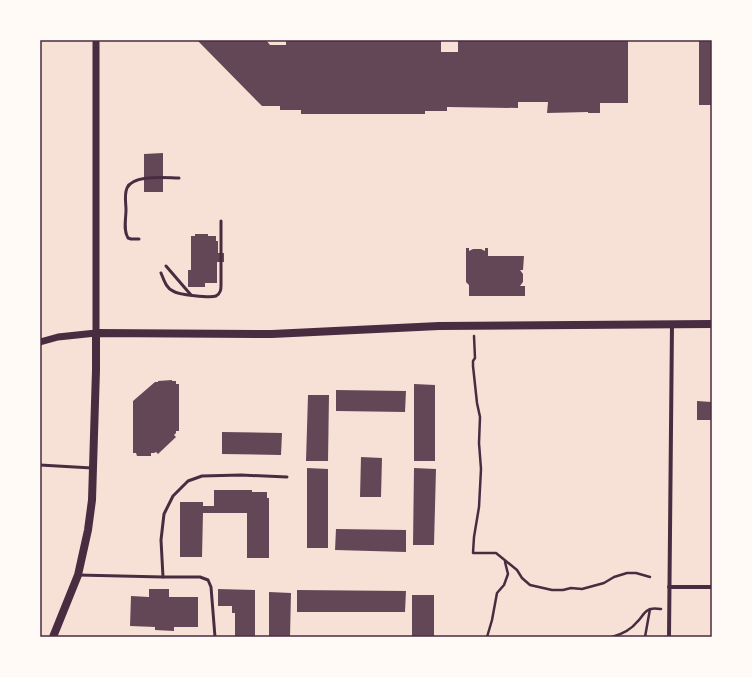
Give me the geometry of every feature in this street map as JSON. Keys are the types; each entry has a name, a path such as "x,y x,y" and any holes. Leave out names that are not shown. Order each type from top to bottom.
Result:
{"main road":[{"path":"53,637 78,575 88,530 92,500 96,333 282,334 474,325 712,324"}],"street":[{"path":"40,342 58,337 96,333 96,40"},
{"path":"669,637 672,324"},
{"path":"669,587 712,587"}],"lane":[{"path":"139,239 128,238 126,231 126,196 130,183 142,178 179,178"},
{"path":"161,273 168,288 174,292 211,297 216,296 220,290 221,221"},
{"path":"166,266 191,295"},
{"path":"40,465 93,468"},
{"path":"163,577 161,540 164,514 173,496 188,481 202,476 241,475 287,477"},
{"path":"78,575 200,577 208,580 211,586 215,637"}],"path":[{"path":"474,325 475,358 473,361 473,366 480,417 479,443 481,469 479,507 473,554 496,554 516,570 530,585 552,590 571,588 582,589 604,583 614,577 627,573 636,573 650,578"},
{"path":"487,637 497,593 504,585 508,574 505,561"},
{"path":"612,637 621,635 631,628 638,622 644,613 650,609 645,637"}],"building":[{"path":"197,40 266,40 270,45 286,45 286,40 441,40 441,52 458,52 458,40 628,40 628,103 600,103 600,113 547,113 548,102 518,102 518,108 447,107 447,111 425,111 425,114 301,114 301,110 280,110 280,106 262,106"},
{"path":"699,40 712,40 712,105 699,105"},
{"path":"163,153 163,192 144,192 144,154"},
{"path":"195,234 208,234 208,236 216,236 216,241 218,241 218,253 224,253 224,262 217,262 217,283 205,283 205,287 188,287 188,270 191,270 191,236 195,236"},
{"path":"466,248 469,248 469,251 473,249 481,249 485,251 485,248 488,248 488,256 524,256 523,270 520,270 523,274 523,282 520,286 525,286 525,296 469,296 469,285 466,282"},
{"path":"176,381 176,384 179,384 179,431 176,431 174,435 176,437 158,454 156,452 151,453 151,456 137,456 136,453 133,453 133,401 155,382"},
{"path":"414,384 435,385 435,461 414,461"},
{"path":"336,390 406,391 405,412 336,411"},
{"path":"308,395 329,395 328,461 306,461"},
{"path":"697,401 712,402 712,420 697,420"},
{"path":"222,432 282,433 281,455 222,454"},
{"path":"361,457 382,458 381,497 360,497"},
{"path":"307,468 328,469 328,548 307,548"},
{"path":"414,468 436,469 434,545 413,545"},
{"path":"214,490 252,490 252,492 267,492 267,498 269,498 269,558 247,558 247,513 203,513 202,557 180,557 180,502 203,502 203,506 214,506"},
{"path":"336,529 406,530 406,552 335,550"},
{"path":"149,589 169,589 169,597 198,597 198,627 174,627 174,631 155,630 155,627 130,626 131,596 149,597"},
{"path":"218,589 255,590 255,637 235,637 235,613 232,613 232,606 218,606"},
{"path":"297,590 406,591 405,612 297,612"},
{"path":"269,592 291,593 290,637 269,637"},
{"path":"412,595 434,595 434,637 412,637"}]}
